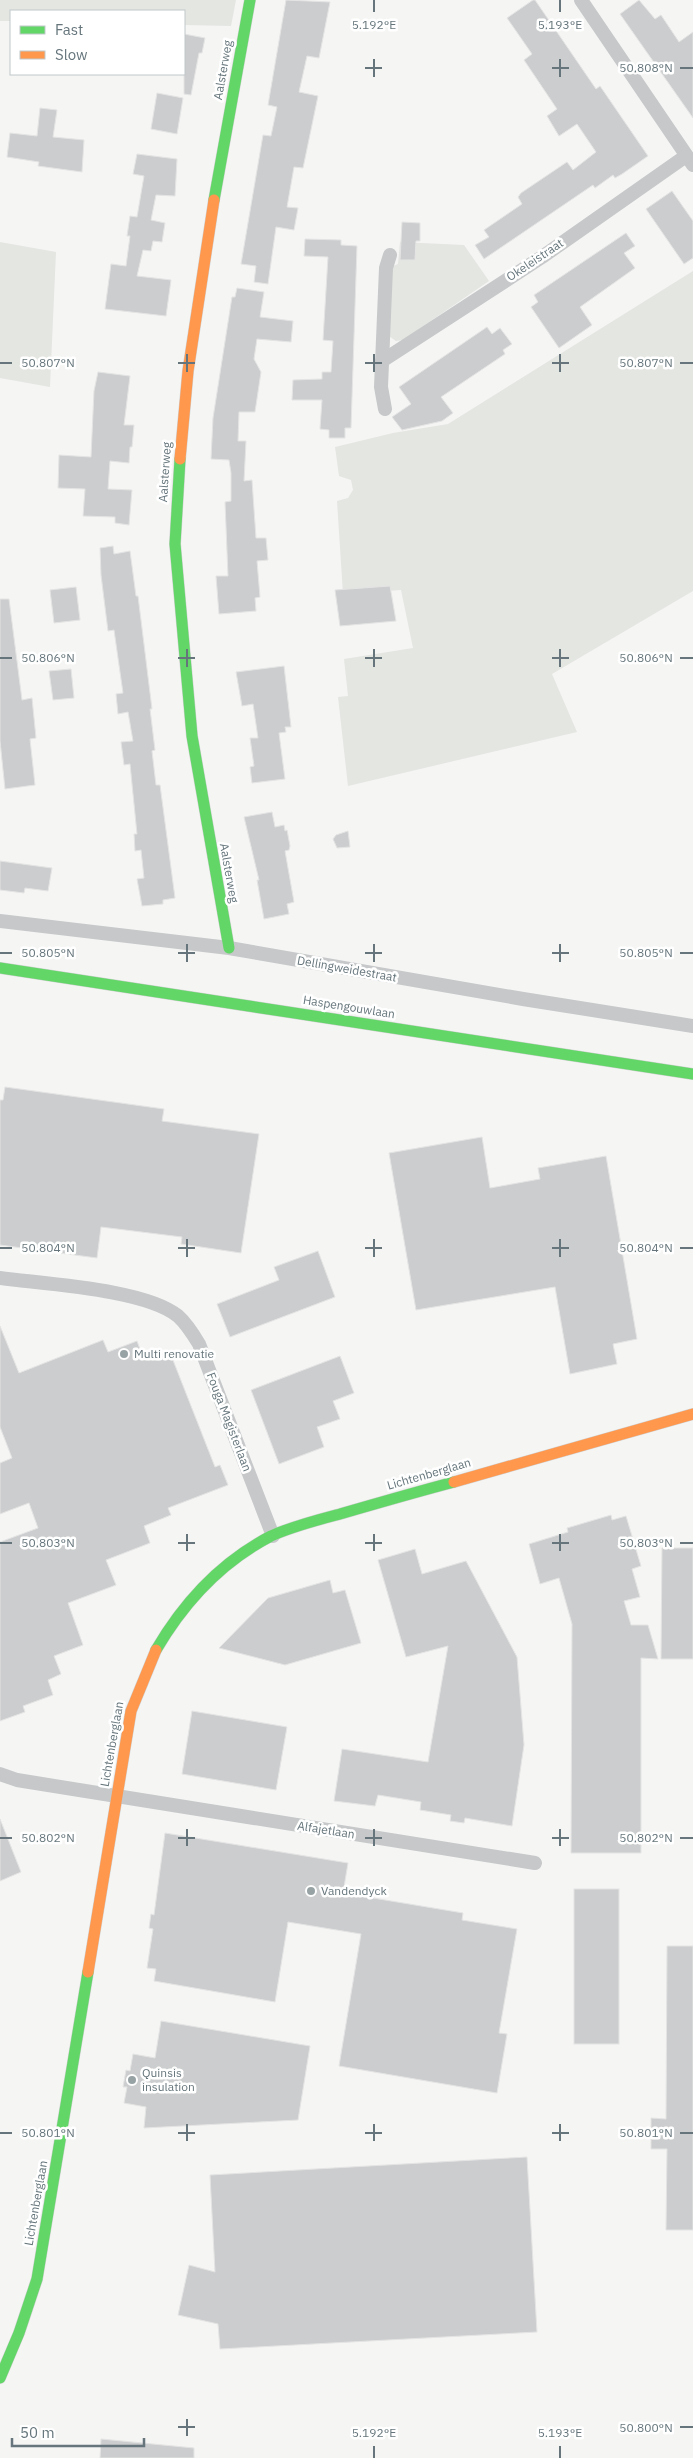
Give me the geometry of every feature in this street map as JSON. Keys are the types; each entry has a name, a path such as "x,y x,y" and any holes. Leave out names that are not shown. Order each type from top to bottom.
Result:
{"street":[{"name":"Aalsterweg","path":"228,948 192,736 175,544 178,476 188,371 210,223 250,0"},
{"path":"581,0 690,161"},
{"name":"Okeleistraat","path":"382,362 690,161"},
{"path":"385,409 381,387 386,268 390,255"},
{"name":"Dellingweidestraat","path":"0,922 228,948 513,998 693,1026"},
{"name":"Haspengouwlaan","path":"0,968 693,1074"},
{"name":"Fouga Magisterlaan","path":"0,1278 127,1295 168,1310 184,1322 199,1344 273,1536"},
{"name":"Lichtenberglaan","path":"0,2378 19,2333 37,2279 131,1711 141,1677 177,1615 199,1590 236,1558 273,1536 308,1523 693,1414"},
{"path":"0,1774 17,1780 117,1796"},
{"name":"Alfajetlaan","path":"117,1796 535,1863"}],"shaded area":[{"path":"0,0 236,0 231,26 185,25 185,10 10,10 10,21 0,21"},
{"path":"0,242 56,252 50,387 0,378"},
{"path":"400,242 464,245 489,281 403,340 396,341 389,336 391,267 398,264"},
{"path":"693,271 693,591 552,674 577,732 348,786 338,697 348,696 344,659 413,648 401,590 343,594 337,501 348,498 353,490 351,480 339,476 335,447 393,433 448,424"}],"building":[{"path":"286,0 330,2 319,58 307,56 299,92 318,96 303,168 294,167 287,207 298,208 294,230 276,227 268,284 254,282 256,266 241,264 263,135 271,136 277,107 268,105"},
{"path":"535,0 596,89 600,86 648,156 615,178 613,175 595,188 593,185 484,259 475,245 489,237 484,230 522,204 518,197 521,193 567,162 573,170 596,152 577,124 559,136 547,116 557,109 524,60 532,54 507,18"},
{"path":"639,0 655,19 661,15 679,42 693,32 693,118 620,14"},
{"path":"185,34 205,38 202,53 199,53 191,95 184,94"},
{"path":"157,93 183,98 177,134 151,129"},
{"path":"40,108 57,110 53,137 84,140 82,172 38,166 39,162 7,157 10,133 37,136"},
{"path":"137,154 177,159 175,196 156,195 151,220 165,223 162,242 153,241 151,251 143,250 137,276 171,280 166,316 105,309 111,264 126,266 130,236 127,236 130,216 137,217 144,176 133,174"},
{"path":"672,191 693,221 693,258 684,264 646,209"},
{"path":"402,222 420,223 420,241 416,241 415,260 400,260"},
{"path":"626,233 635,246 624,253 635,268 580,307 592,325 559,348 531,307 538,302 534,295"},
{"path":"305,239 341,240 341,245 357,246 351,428 345,428 345,438 329,438 329,430 320,429 322,400 292,400 293,380 322,379 322,372 331,372 333,341 323,340 328,257 304,256"},
{"path":"237,288 264,292 260,317 293,321 291,342 257,339 254,359 261,372 255,412 239,412 238,441 246,441 244,481 252,480 256,538 266,538 268,560 257,561 260,597 255,598 256,611 219,614 216,576 228,576 225,502 231,501 231,473 229,460 211,459 213,418 232,297 235,297"},
{"path":"487,327 492,334 500,328 512,344 503,350 505,354 441,397 453,413 442,421 402,430 392,417 411,404 399,387"},
{"path":"98,372 130,376 124,425 134,425 129,463 110,461 108,489 132,490 129,525 115,523 115,517 83,516 85,489 58,488 59,455 91,457 94,391"},
{"path":"113,546 114,554 130,551 136,596 138,596 152,709 150,709 155,750 152,751 156,785 160,785 175,898 163,900 163,904 142,906 137,879 144,878 141,850 135,851 134,834 137,834 130,764 124,765 121,742 133,741 128,712 118,714 116,694 123,693 114,630 108,631 101,575 100,548"},
{"path":"390,586 396,621 340,626 335,590"},
{"path":"76,587 80,620 54,623 50,590"},
{"path":"0,599 9,599 22,700 32,698 36,738 30,739 35,785 5,789 0,741"},
{"path":"284,666 291,727 285,727 286,732 279,733 285,779 252,783 250,767 254,766 250,738 258,738 253,704 242,706 236,672"},
{"path":"71,669 74,698 53,700 49,671"},
{"path":"272,812 275,827 284,825 285,831 287,830 290,846 289,850 285,851 294,902 287,904 289,914 264,919 257,880 259,880 244,817"},
{"path":"348,831 350,847 337,848 333,839 336,835"},
{"path":"0,861 52,868 48,891 25,888 24,893 0,890"},
{"path":"5,1087 164,1109 162,1121 259,1134 241,1253 181,1244 182,1237 101,1227 97,1258 0,1245 0,1100 3,1100"},
{"path":"482,1137 490,1188 540,1179 538,1168 606,1156 637,1339 613,1344 617,1364 570,1374 555,1287 416,1310 389,1153"},
{"path":"318,1251 335,1297 230,1337 217,1304 279,1280 274,1267"},
{"path":"0,1326 19,1373 103,1340 108,1352 137,1341 144,1360 169,1350 215,1467 220,1465 228,1485 168,1508 171,1515 144,1526 150,1543 106,1560 116,1585 68,1603 83,1645 54,1656 61,1674 48,1680 53,1695 23,1706 25,1712 0,1721 0,1542 38,1528 29,1503 0,1514 0,1463 12,1458 0,1427"},
{"path":"340,1356 354,1393 333,1401 340,1419 317,1427 324,1447 279,1464 251,1390"},
{"path":"611,1515 612,1520 626,1516 641,1566 632,1569 640,1597 624,1601 631,1625 648,1625 658,1659 641,1658 641,1853 571,1853 572,1624 559,1578 540,1584 529,1544 568,1532 567,1528"},
{"path":"662,1548 693,1548 693,1659 661,1659"},
{"path":"415,1549 422,1574 466,1561 517,1657 524,1745 512,1826 465,1818 464,1823 450,1821 451,1815 420,1810 421,1802 378,1795 375,1806 334,1801 342,1749 428,1762 448,1646 406,1657 378,1560"},
{"path":"330,1580 333,1593 345,1590 361,1643 285,1665 219,1648 268,1598"},
{"path":"192,1711 287,1727 276,1790 182,1774"},
{"path":"0,1819 21,1872 0,1881"},
{"path":"165,1833 348,1863 343,1893 463,1913 462,1920 517,1929 499,2033 507,2034 497,2093 339,2066 361,1934 288,1922 275,2002 154,1981 156,1969 147,1968 153,1929 149,1928 151,1914 154,1915"},
{"path":"574,1889 619,1889 619,2044 574,2044"},
{"path":"667,1946 693,1946 693,2230 666,2230 667,2149 651,2149 651,2118 666,2119"},
{"path":"161,2021 310,2046 298,2120 144,2128 146,2107 124,2103 127,2087 123,2087 126,2070 130,2071 133,2054 155,2058"},
{"path":"527,2157 537,2332 220,2349 218,2324 178,2315 189,2265 215,2272 210,2175"},
{"path":"101,2439 194,2448 194,2458 100,2458"}],"traffic: fast":[{"path":"214,200 250,0"},
{"path":"180,459 175,544 192,736 229,948"},
{"path":"0,968 693,1074"},
{"path":"156,1650 179,1616 205,1585 253,1546 288,1529 454,1482"},
{"path":"0,2378 19,2333 37,2279 88,1972"}],"traffic: slow":[{"path":"180,459 188,371 214,200"},
{"path":"454,1482 693,1414"},
{"path":"88,1972 131,1711 156,1650"}],"place":[{"name":"Multi renovatie","path":"124,1354"},
{"name":"Vandendyck","path":"311,1891"},
{"name":"Quinsis insulation","path":"132,2080"}]}
